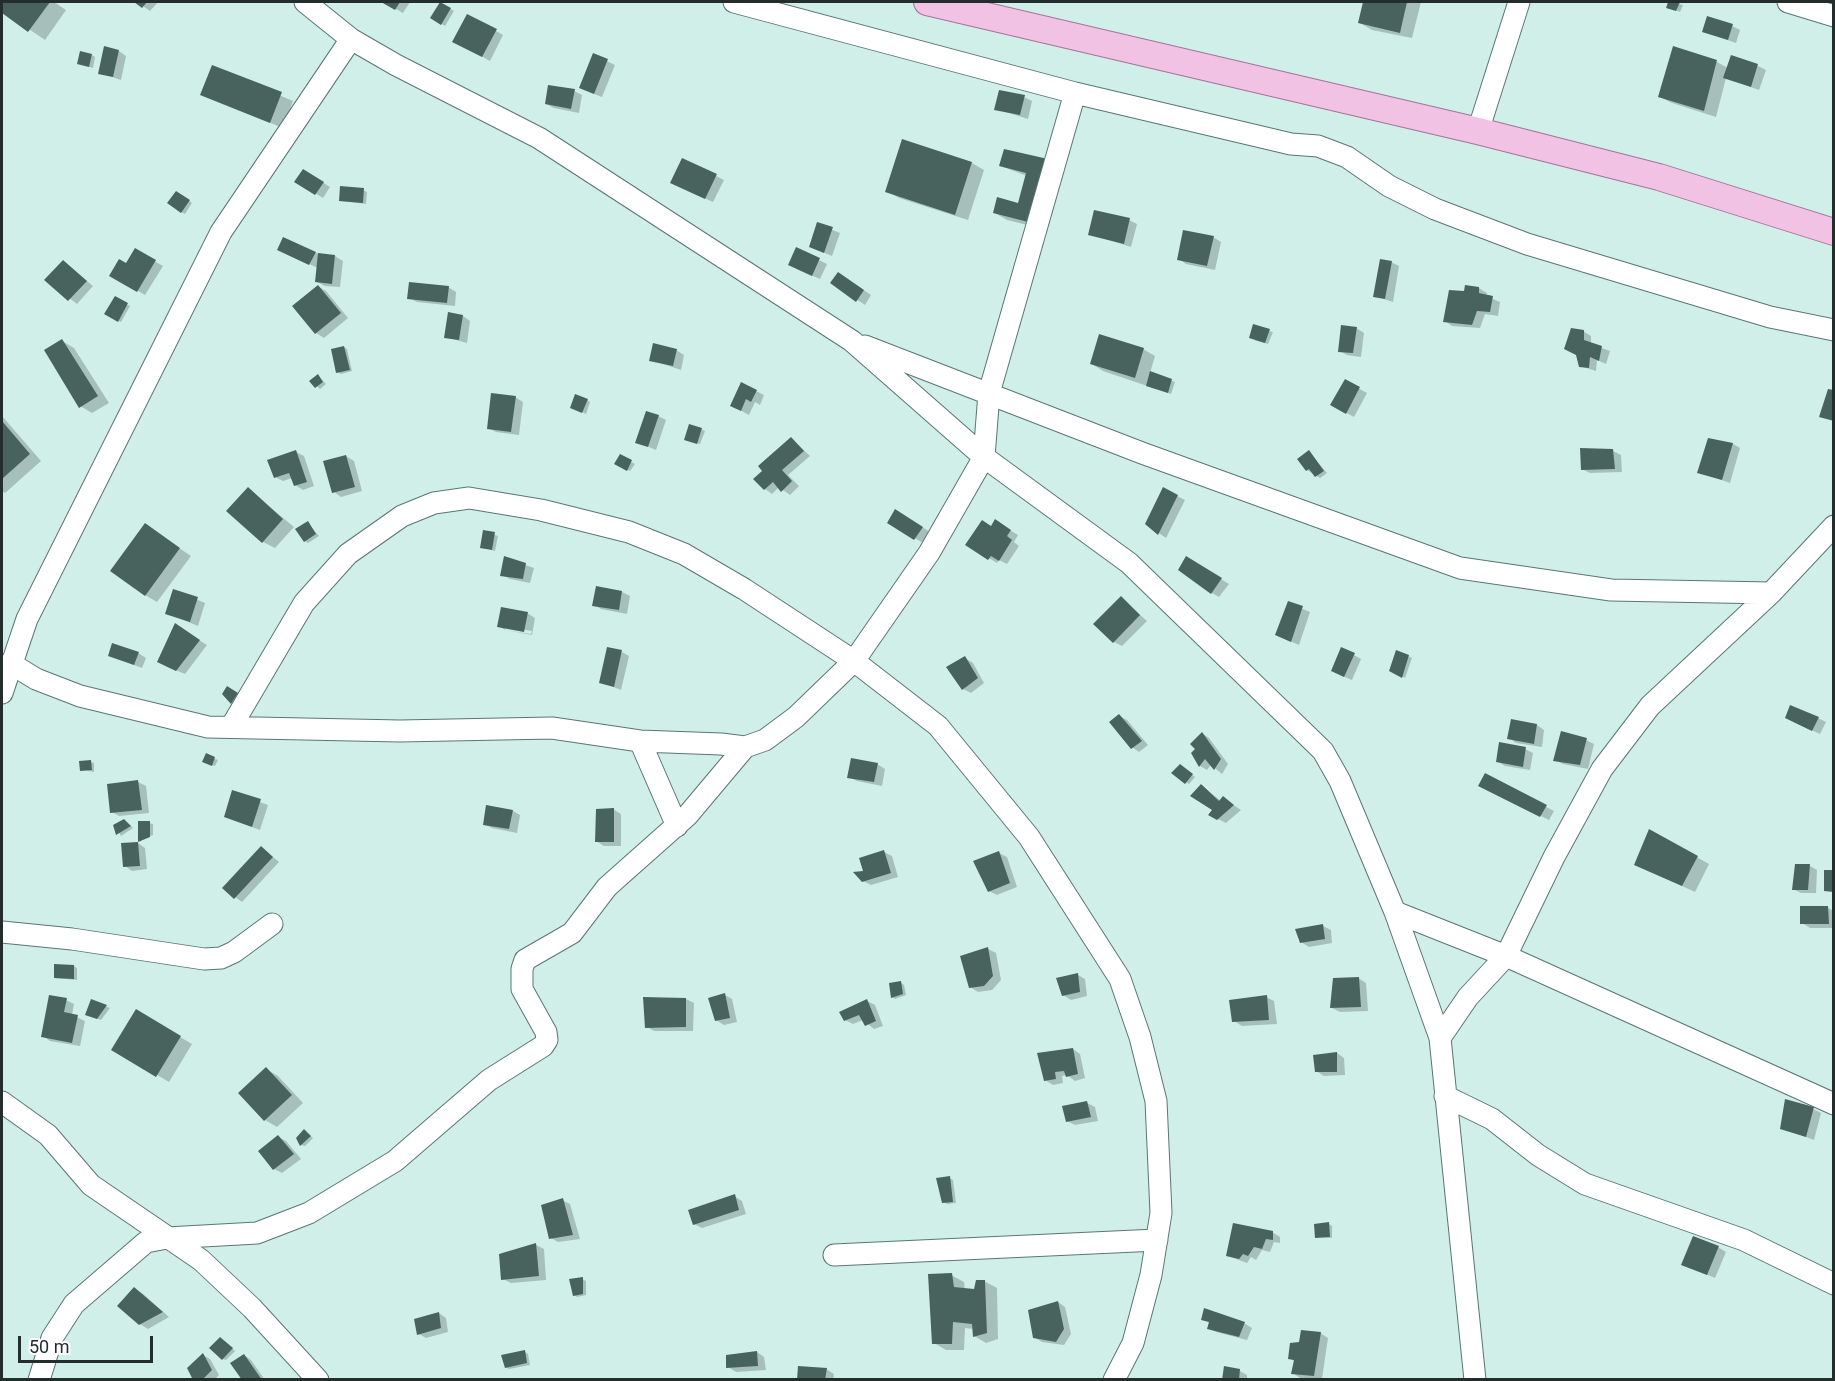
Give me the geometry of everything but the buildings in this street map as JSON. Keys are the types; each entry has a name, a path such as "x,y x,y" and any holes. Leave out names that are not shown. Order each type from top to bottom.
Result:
{"main road":[{"path":"927,2 1478,131 1659,177 1833,232"}],"street":[{"path":"305,2 351,39 396,65 539,138 852,341 984,457 1129,563 1323,751 1340,781 1395,912 1440,1038 1475,1380"},
{"path":"734,2 1075,93 1291,144 1318,146 1347,157 1389,186 1435,209 1527,244 1759,314 1833,330"},
{"path":"1478,131 1519,2"},
{"path":"1788,2 1833,16"},
{"path":"2,693 10,663 33,609 221,232 351,39"},
{"path":"10,663 36,679 80,696 192,724 400,731 552,728 640,741 745,747 765,740 796,717 854,661 929,553 984,457 989,393 1075,93"},
{"path":"852,341 1142,453 1460,568 1611,590 1771,593"},
{"path":"231,727 304,603 348,554 402,516 434,503 469,498 541,510 628,532 684,554 744,589 854,661 938,726 1029,837 1120,979 1140,1037 1156,1101 1161,1213 1133,1343 1114,1380"},
{"path":"1440,1038 1468,997 1506,956 1554,857 1602,769 1650,706 1771,593 1833,526"},
{"path":"640,741 677,826"},
{"path":"39,1380 52,1338 74,1304 146,1242 167,1238 257,1233 309,1213 395,1161 489,1080 543,1046 547,1040 546,1032 522,989 522,969 525,960 572,933 607,887 677,826 745,747"},
{"path":"1395,912 1506,956 1833,1104"},
{"path":"2,932 72,939 204,959 221,958 234,952 272,924"},
{"path":"1445,1096 1492,1119 1538,1155 1585,1184 1744,1240 1833,1284"},
{"path":"2,1102 48,1135 91,1185 210,1268 252,1308 318,1380"},
{"path":"834,1255 1157,1240"}]}
